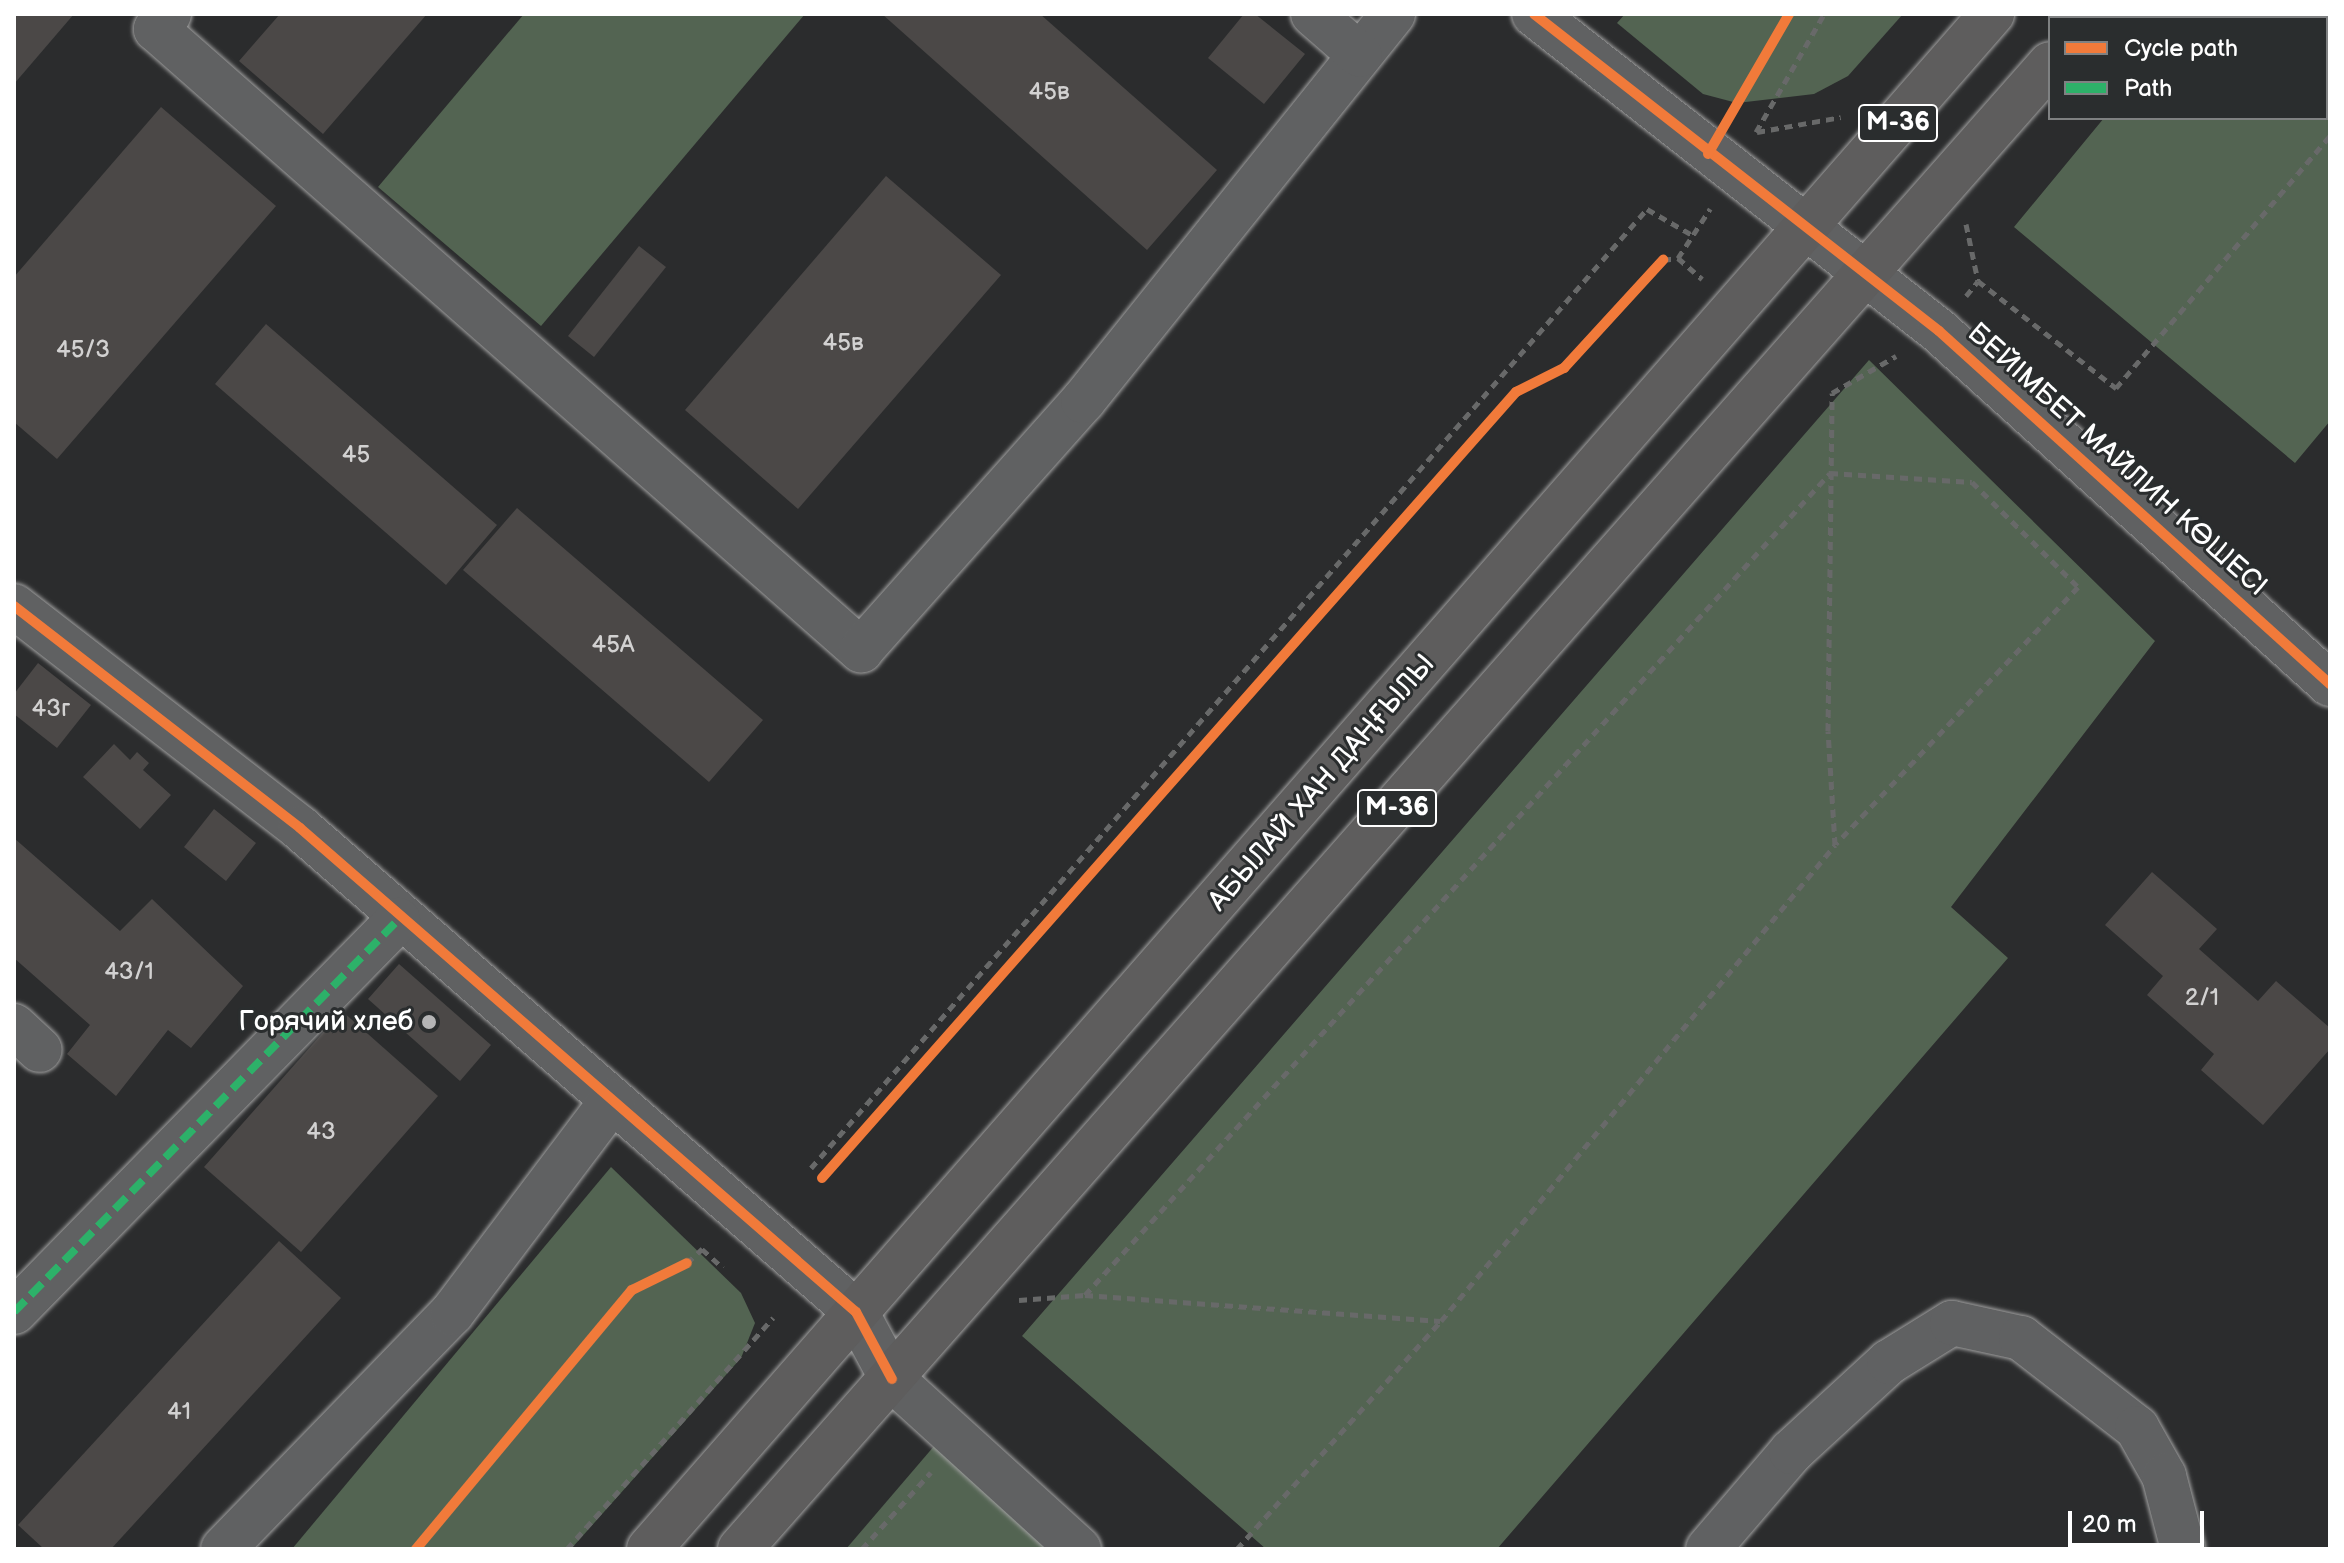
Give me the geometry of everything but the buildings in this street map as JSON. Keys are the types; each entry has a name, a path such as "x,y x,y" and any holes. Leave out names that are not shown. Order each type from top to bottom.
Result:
{"main road":[{"name":"АБЫЛАЙ ХАН ДАҢҒЫЛЫ","path":"649,1549 1992,14"},
{"name":"M-36","path":"740,1549 1866,279 2048,66"}],"street":[{"path":"169,14 156,29 861,650 1083,401 1393,14"},
{"path":"1313,14 1360,55"},
{"name":"БЕЙІМБЕТ МАЙЛИН КӨШЕСІ","path":"1546,18 1804,232 1939,331 2330,684"},
{"path":"14,606 215,758 398,920 856,1312 892,1379 1079,1549"},
{"path":"14,1312 398,920"},
{"path":"223,1549 452,1313 612,1101"},
{"path":"1708,1549 1791,1452 1889,1362 1952,1323 2021,1338 2137,1428 2164,1476 2183,1549"}],"path":[{"path":"1835,845 1830,473 1832,393 1939,331 1978,281 2116,388 2330,136"},
{"path":"811,1168 1647,209 1694,236"},
{"path":"1653,271 1663,260 1678,258"},
{"path":"1237,1549 1441,1321 1835,845 2078,587 1972,482 1830,473"},
{"path":"1085,1295 1830,473"},
{"path":"822,1178 885,1106"},
{"path":"673,1270 687,1263 702,1249 723,1268"},
{"path":"956,1304 1085,1295 1441,1321"},
{"path":"567,1549 773,1318"},
{"path":"862,1549 939,1463"}],"green space":[{"path":"524,14 805,14 541,326 378,187"},
{"path":"1625,14 1903,14 1848,76 1814,94 1737,103 1703,94 1617,23"},
{"path":"2190,14 2330,14 2330,421 2295,463 2014,227 2102,120 2328,120 2328,16"},
{"path":"1869,360 2155,641 1951,907 2008,958 1497,1549 1266,1549 1022,1336"},
{"path":"611,1167 741,1293 755,1323 741,1358 571,1549 292,1549"},
{"path":"947,1431 1083,1549 846,1549"}],"marked path":[{"path":"14,1312 398,920"}],"cycle path":[{"path":"1534,14 1939,331 2330,684"},
{"path":"1708,154 1789,14"},
{"path":"822,1178 1516,392 1564,368 1663,260"},
{"path":"14,606 300,828 856,1312 892,1379"},
{"path":"416,1549 632,1290 687,1263"}],"place":[{"name":"Горячий хлеб","path":"429,1022"}]}
